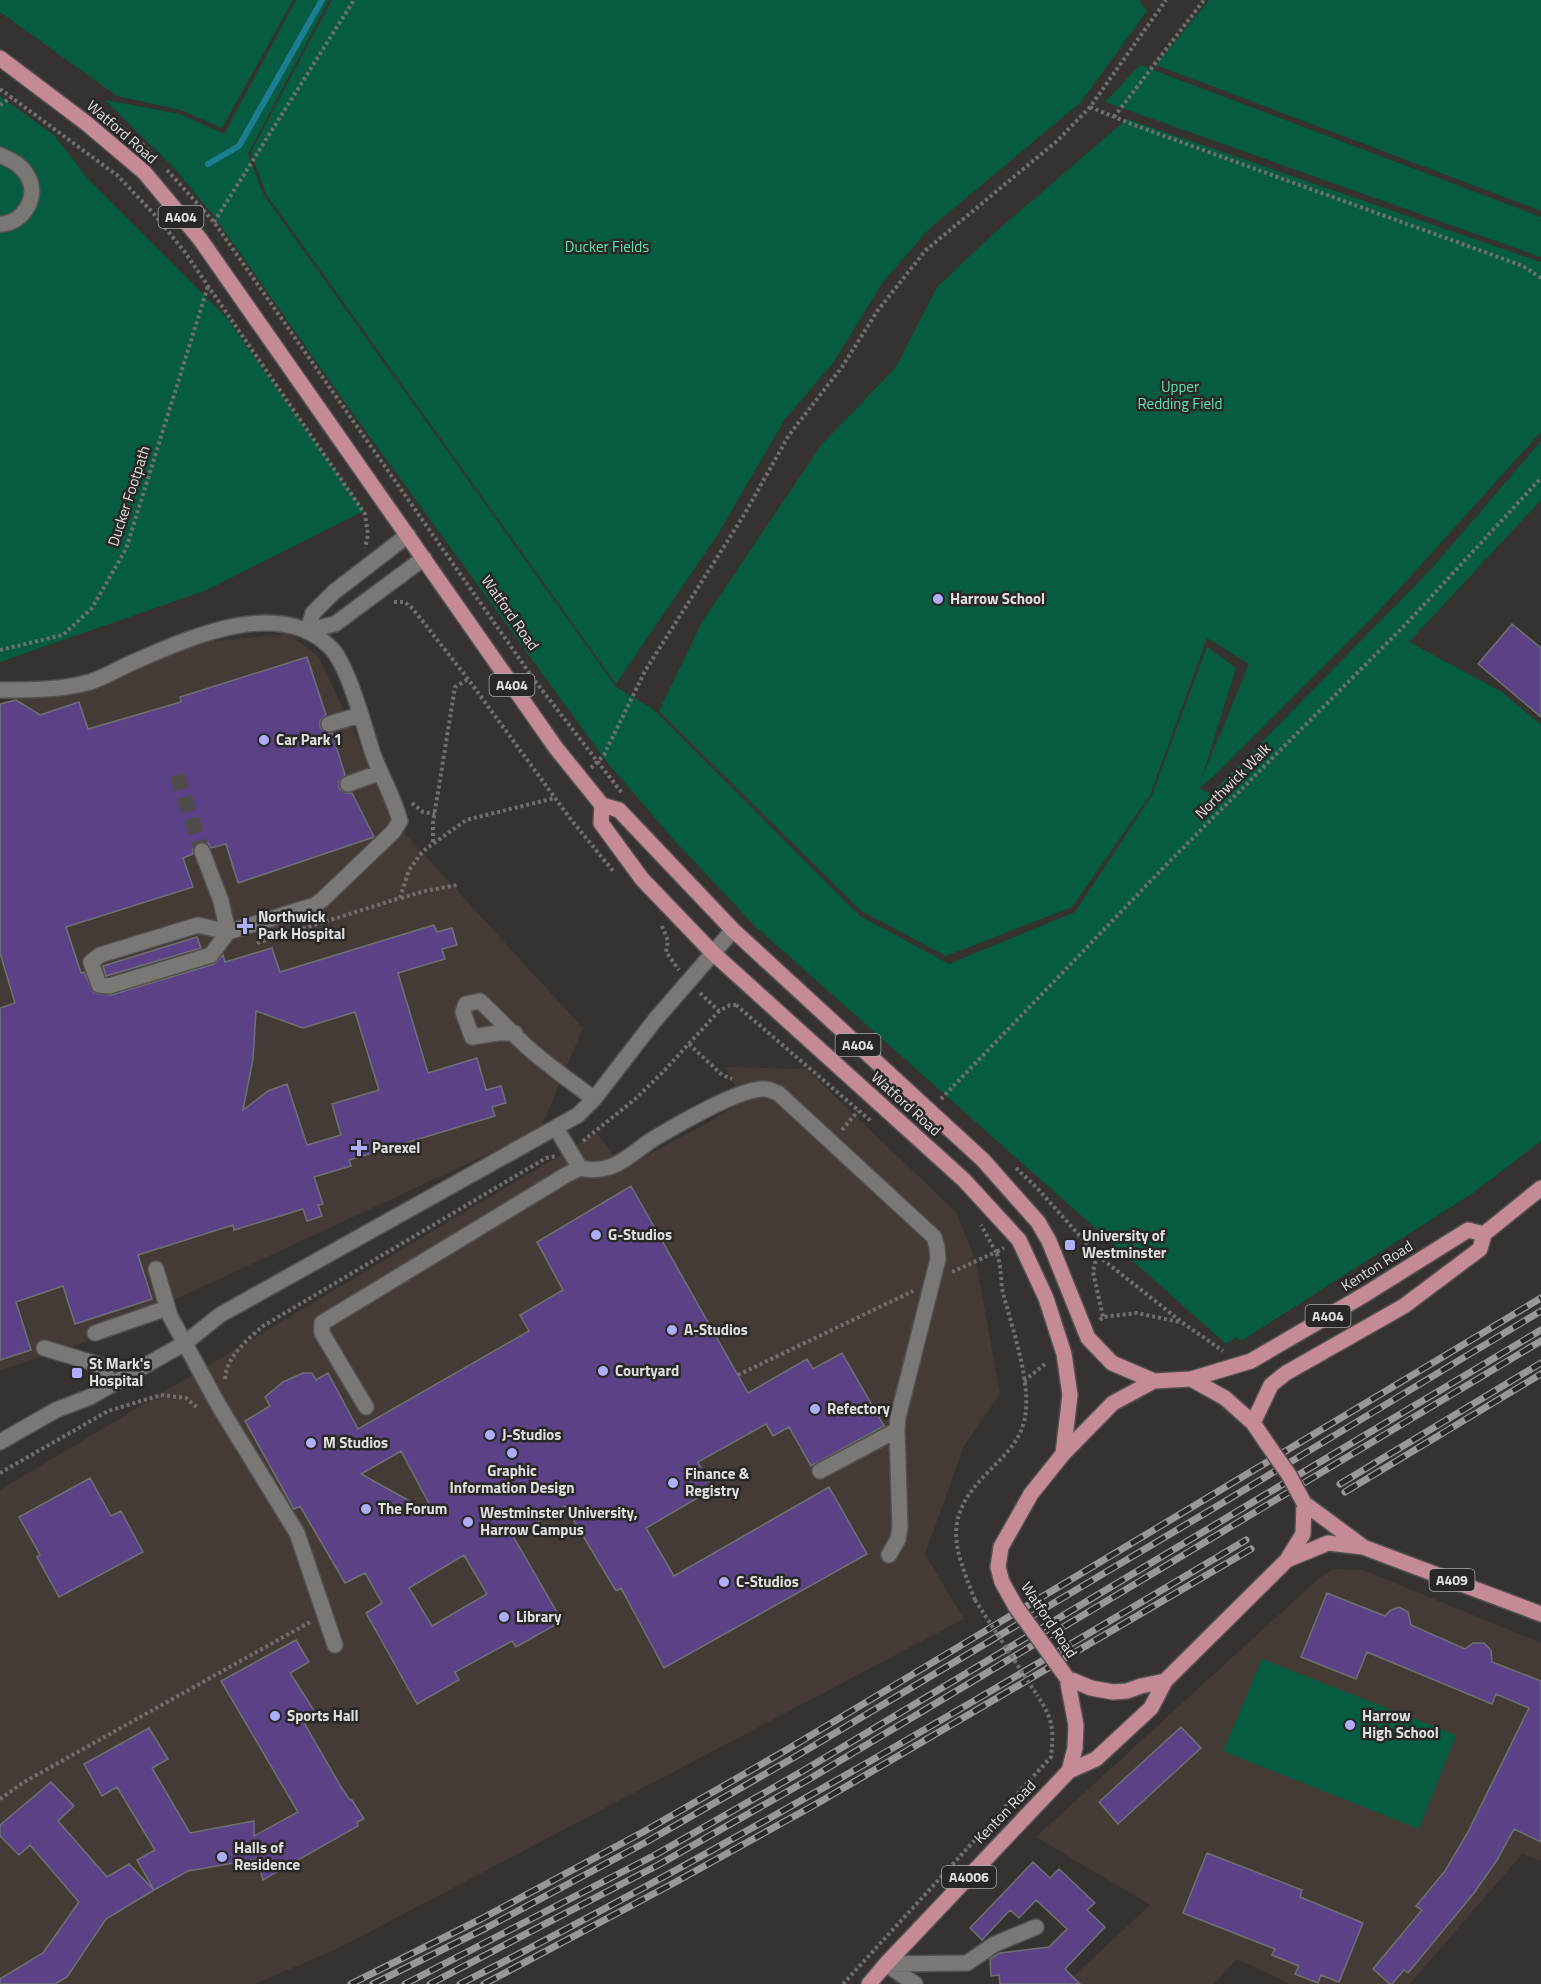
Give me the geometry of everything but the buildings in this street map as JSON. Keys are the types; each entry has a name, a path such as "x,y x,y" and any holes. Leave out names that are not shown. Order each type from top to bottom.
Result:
{"main road":[{"name":"Watford Road","path":"0,58 77,116 144,172 200,239 556,748 602,805 619,810 733,930 983,1160 1038,1222 1050,1241 1088,1338 1112,1363 1154,1381"},
{"name":"Watford Road","path":"602,805 601,823 642,879 713,953 964,1180 1019,1240 1046,1298 1064,1354 1070,1395 1063,1454 1030,1494 1001,1547 998,1568 1002,1582 1016,1607 1067,1678"},
{"name":"A404","path":"1253,1424 1271,1385 1286,1372 1416,1298 1480,1250 1484,1234 1541,1188"},
{"name":"Kenton Road","path":"1154,1381 1191,1379 1251,1361 1364,1295 1468,1230 1484,1234"},
{"path":"1191,1379 1225,1398 1253,1424 1289,1475 1304,1503 1303,1534 1287,1560"},
{"path":"1063,1454 1113,1403 1154,1381"},
{"name":"A409","path":"1304,1503 1363,1547"},
{"name":"A409","path":"1287,1560 1328,1543 1363,1547 1541,1614"},
{"name":"Kenton Road","path":"869,1984 1070,1771 1096,1759 1151,1708 1165,1682 1287,1560"},
{"path":"1067,1678 1091,1688 1113,1692 1165,1682"},
{"path":"1067,1678 1076,1725 1075,1748 1070,1771"}],"street":[{"path":"0,154 19,165 33,188 31,202 22,214 6,224 0,224"},
{"path":"308,630 313,613 333,592 408,535"},
{"path":"308,630 335,624 424,558"},
{"path":"0,690 42,689 90,682 146,657 234,626 258,622 294,625 308,630 332,649 345,671 380,773 396,809 400,821 393,832 315,904 228,932 198,925 100,955 91,962 99,986 109,986 211,955 228,932 221,901 202,851"},
{"path":"329,724 360,715"},
{"path":"348,784 380,773"},
{"path":"0,1442 56,1410 90,1397 185,1343 220,1315 578,1115 594,1099 638,1040 733,930"},
{"path":"515,1033 540,1058 594,1099"},
{"path":"366,1407 322,1334 322,1323 580,1168 602,1170 613,1166 690,1118 748,1091 765,1089 778,1094 934,1237 937,1247 938,1259 933,1281 898,1417 900,1527 898,1539 889,1555"},
{"path":"556,1128 580,1168"},
{"path":"156,1269 170,1317 219,1406 297,1533 335,1645"},
{"path":"95,1333 167,1308"},
{"path":"44,1348 100,1365 112,1384"},
{"path":"820,1471 897,1430"},
{"path":"886,1964 967,1963 995,1944 1036,1927"},
{"path":"886,1964 915,1984"}],"path":[{"name":"Watford Road","path":"354,0 215,220 216,227 535,681 624,795"},
{"path":"580,778 604,755 645,671 744,515 789,435 842,367 878,310 926,250 1057,141 1090,107 1166,0"},
{"path":"1114,117 1204,0"},
{"path":"0,89 118,176 154,214 184,251 365,514 368,535 364,546 367,551"},
{"path":"0,105 12,97"},
{"path":"1090,107 1523,266 1541,278"},
{"name":"Ducker Footpath","path":"0,650 63,635 92,608 126,549 208,285"},
{"name":"Northwick Walk","path":"941,1099 1167,864 1406,624 1541,478"},
{"path":"388,606 395,601 405,602 413,609 616,875"},
{"path":"433,843 433,824 455,687 468,679"},
{"path":"400,898 409,870 423,851 466,820 555,798"},
{"path":"257,944 400,898 457,885"},
{"path":"655,918 666,933 668,941 666,952 688,982 719,1011"},
{"path":"580,1143 634,1100 719,1011 730,1005 736,1005 854,1107 858,1111 855,1114"},
{"path":"689,1044 722,1075 741,1080 748,1091"},
{"path":"0,1473 108,1411 130,1404 161,1395 174,1395 186,1398 204,1414 230,1400 225,1377 226,1367 263,1326 546,1158 560,1155"},
{"path":"1081,1236 1096,1255 1182,1323 1221,1350 1232,1351"},
{"path":"738,1375 933,1281 997,1254 1003,1292 1016,1337 1024,1381 1026,1412 1023,1427 1014,1445 973,1487 957,1517 955,1541 975,1600 1047,1710 1053,1732 1051,1757 843,1984"},
{"path":"1096,1255 1093,1272 1102,1319 1137,1312 1182,1323"},
{"path":"1024,1381 1045,1364"},
{"path":"0,1799 24,1782 323,1615"}],"shaded area":[{"name":"Northwick Park Hospital","path":"289,634 319,657 396,824 583,1028 540,1130 71,1348 0,1370 0,703 193,643"},
{"name":"Westminster University, Harrow Campus","path":"726,1067 806,1069 956,1212 976,1261 1000,1394 964,1446 925,1554 964,1619 339,1948 255,1984 0,1984 0,1490 597,1133 623,1168 705,1124 742,1102"},
{"name":"Harrow High School","path":"1333,1569 1363,1570 1541,1643 1541,1861 1522,1854 1410,1984 1290,1984 1237,1959 1214,1984 1065,1984 1150,1905 1036,1837 1318,1579"}],"green space":[{"path":"0,0 293,0 222,128 181,110 117,96 0,12"},
{"name":"Upper Redding Field","path":"296,0 329,0 248,154 263,194 616,687 653,709 860,916 949,964 1075,912 1152,795 1207,647 1236,668 1202,778 1249,664 1207,638 1150,795 1072,907 946,956 861,911 659,711 702,622 822,444 896,367 937,287 992,235 1127,119 1541,262 1541,432 1379,611 1214,776 1199,788 1211,794 1433,567 1541,441 1541,500 1409,642 1502,692 1541,725 1541,1141 1473,1193 1241,1341 1237,1337 1226,1344 755,926 674,840 606,761 346,404 216,219 177,171 105,100 180,114 224,134"},
{"name":"Ducker Fields","path":"332,0 1139,0 1147,11 1081,102 929,229 883,282 833,363 785,419 718,534 616,684 266,194 251,152"},
{"path":"1209,0 1541,0 1541,211 1156,65"},
{"path":"1140,65 1541,217 1541,257 1105,102"},
{"path":"0,96 55,136 89,180 225,316 364,511 207,590 0,662"},
{"path":"1262,1659 1456,1735 1419,1829 1223,1751"}],"waterway":[{"path":"208,164 239,146 322,0"}],"tunnel":[{"path":"177,775 202,851"}],"railway":[{"path":"351,1984 481,1919 643,1832 788,1749 1541,1298"},
{"path":"373,1984 486,1928 648,1841 793,1758 1541,1311"},
{"path":"405,1984 655,1855 801,1772 1541,1330"},
{"path":"430,1984 660,1864 806,1781 1541,1341"},
{"path":"1340,1484 1541,1363"},
{"path":"1345,1492 1541,1374"},
{"path":"460,1984 660,1879 857,1769 1246,1540"},
{"path":"484,1984 818,1803 1251,1549"}],"place":[{"name":"Harrow School","path":"938,599"},
{"name":"Car Park 1","path":"264,740"},
{"name":"Northwick Park Hospital","path":"245,926"},
{"name":"Parexel","path":"359,1148"},
{"name":"G-Studios","path":"596,1235"},
{"name":"University of Westminster","path":"1070,1245"},
{"name":"A-Studios","path":"672,1330"},
{"name":"Courtyard","path":"603,1371"},
{"name":"St Mark's Hospital","path":"77,1373"},
{"name":"Refectory","path":"815,1409"},
{"name":"J-Studios","path":"490,1435"},
{"name":"M Studios","path":"311,1443"},
{"name":"Graphic Information Design","path":"512,1453"},
{"name":"Finance & Registry","path":"673,1483"},
{"name":"The Forum","path":"366,1509"},
{"name":"Westminster University, Harrow Campus","path":"468,1522"},
{"name":"C-Studios","path":"724,1582"},
{"name":"Library","path":"504,1617"},
{"name":"Sports Hall","path":"275,1716"},
{"name":"Harrow High School","path":"1350,1725"},
{"name":"Halls of Residence","path":"222,1857"}]}
